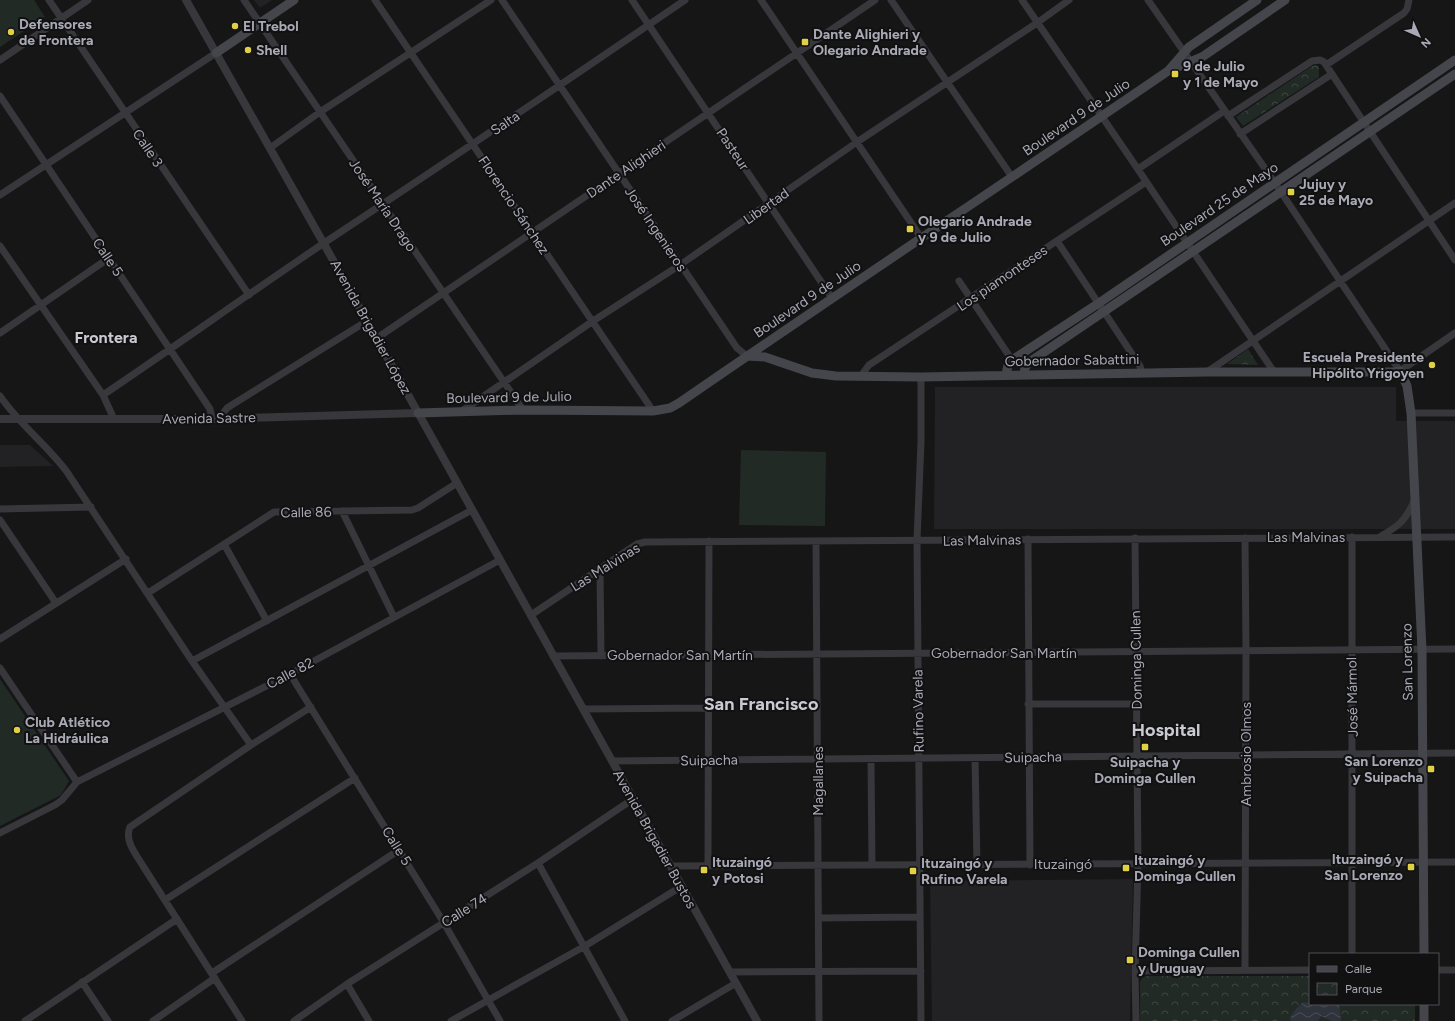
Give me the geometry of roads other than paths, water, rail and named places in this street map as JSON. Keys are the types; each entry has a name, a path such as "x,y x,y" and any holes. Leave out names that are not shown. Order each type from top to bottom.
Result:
{"main road":[{"path":"216,53 294,0"},
{"name":"Boulevard 9 de Julio","path":"1168,71 1184,52 1257,0"},
{"name":"Boulevard 9 de Julio","path":"418,413 523,410 653,410 670,408 922,239 1168,71 1202,56 1283,1"},
{"name":"Boulevard 25 de Mayo","path":"1012,360 1455,61"},
{"name":"Boulevard 25 de Mayo","path":"1025,370 1028,364 1455,74"},
{"name":"Gobernador Sabattini","path":"747,356 765,357 823,376 860,377 1006,375 1025,370 1142,373 1400,371"},
{"path":"1006,375 1008,365 1012,360"},
{"name":"San Lorenzo","path":"1400,371 1407,386 1410,413 1422,650 1424,953"},
{"path":"1424,1005 1424,1021"}],"street":[{"name":"Calle 3","path":"48,0 249,296"},
{"path":"0,60 88,0"},
{"name":"Avenida Brigadier López","path":"186,0 377,338 553,656"},
{"name":"José María Drago","path":"244,0 523,410"},
{"name":"Florencio Sánchez","path":"375,0 653,410"},
{"path":"270,148 320,112 491,0"},
{"name":"José Ingenieros","path":"502,0 737,348 747,356"},
{"name":"Pasteur","path":"632,0 832,298"},
{"name":"Salta","path":"103,395 685,0"},
{"path":"761,0 922,239"},
{"name":"Dante Alighieri","path":"377,338 875,0"},
{"path":"891,0 1012,177"},
{"path":"1022,0 1188,242 1274,372"},
{"name":"Libertad","path":"462,411 593,321 680,265 857,142 1037,23 1069,0"},
{"path":"1148,0 1341,281 1400,371 1455,333"},
{"path":"1326,65 1404,13 1407,9 1409,0"},
{"path":"0,195 216,53"},
{"path":"1138,169 1312,61 1320,60 1326,65 1455,260"},
{"path":"1240,134 1332,74"},
{"name":"Calle 5","path":"0,96 171,349 210,409 212,419"},
{"name":"Los piamonteses","path":"860,377 869,365 1146,182"},
{"path":"1207,372 1455,203"},
{"path":"1057,241 1140,366 1142,373"},
{"path":"0,246 40,306 103,395 114,420"},
{"path":"0,333 109,258"},
{"path":"959,281 1012,360 1025,370"},
{"path":"223,419 224,412 227,408 367,321"},
{"name":"Rufino Varela","path":"921,376 921,442 917,540 921,1021"},
{"path":"0,396 17,419 54,455 67,472 126,559 192,661 251,745"},
{"name":"Avenida Sastre","path":"0,419 223,419 418,413"},
{"path":"1410,413 1455,413"},
{"name":"Calle 86","path":"148,593 274,512 412,510 418,508 457,484"},
{"path":"1380,537 1406,519 1415,499"},
{"path":"0,509 91,507"},
{"path":"192,661 472,510"},
{"path":"342,511 394,617"},
{"path":"0,520 56,604"},
{"name":"José Mármol","path":"1352,537 1352,953"},
{"name":"Las Malvinas","path":"530,615 637,544 645,542 1455,537"},
{"name":"Dominga Cullen","path":"1135,538 1138,864 1135,970 1136,1021"},
{"name":"Ambrosio Olmos","path":"1245,538 1245,970"},
{"path":"1028,539 1028,757 1030,865"},
{"path":"708,866 709,541"},
{"name":"Magallanes","path":"816,541 820,1021"},
{"path":"224,544 267,620"},
{"path":"0,639 126,559"},
{"name":"Calle 82","path":"77,782 290,674 500,560"},
{"path":"600,569 601,656"},
{"name":"Gobernador San Martín","path":"553,656 1455,649"},
{"name":"Avenida Brigadier Bustos","path":"553,656 757,1021"},
{"path":"0,668 77,782 62,800 55,805 0,833"},
{"name":"Calle 5","path":"290,674 444,923 489,999 500,1021"},
{"path":"1028,704 1136,704"},
{"path":"242,1021 130,845 128,840 128,831 130,827 251,745 311,707"},
{"path":"583,709 708,708"},
{"name":"Suipacha","path":"612,761 1455,753"},
{"path":"975,758 977,865"},
{"path":"871,759 872,865"},
{"path":"166,900 355,778"},
{"name":"Calle 74","path":"294,1021 347,984 538,863 633,799"},
{"path":"153,1021 214,976 399,850"},
{"name":"Ituzaingó","path":"671,866 1455,862"},
{"path":"538,863 625,1021"},
{"path":"450,1021 585,946 682,886"},
{"path":"819,918 920,917"},
{"path":"25,1021 177,919"},
{"path":"1135,970 1309,970"},
{"path":"1439,970 1455,970"},
{"path":"730,972 921,971"},
{"path":"82,982 108,1021"},
{"path":"672,1021 736,983"},
{"path":"347,984 369,1021"}],"water":[{"path":"1309,1002 1309,1005 1339,1005 1341,1019 1340,1021 1332,1021 1321,1016 1318,1021 1291,1021 1290,1019 1292,1015 1302,1003"}],"place":[{"name":"El Trebol","path":"235,26"},
{"name":"Defensores de Frontera","path":"11,32"},
{"name":"Dante Alighieri y Olegario Andrade","path":"805,42"},
{"name":"Shell","path":"248,50"},
{"name":"9 de Julio y 1 de Mayo","path":"1175,74"},
{"name":"Jujuy y 25 de Mayo","path":"1291,192"},
{"name":"Olegario Andrade y 9 de Julio","path":"910,229"},
{"name":"Escuela Presidente Hipólito Yrigoyen","path":"1432,365"},
{"name":"Club Atlético La Hidráulica","path":"17,730"},
{"name":"Suipacha y Dominga Cullen","path":"1145,747"},
{"name":"San Lorenzo y Suipacha","path":"1431,769"},
{"name":"Ituzaingó y San Lorenzo","path":"1411,867"},
{"name":"Ituzaingó y Dominga Cullen","path":"1126,868"},
{"name":"Ituzaingó y Potosi","path":"704,870"},
{"name":"Ituzaingó y Rufino Varela","path":"913,871"},
{"name":"Dominga Cullen y Uruguay","path":"1130,960"}],"district":[{"name":"Frontera","path":"106,337"},
{"name":"San Francisco","path":"761,704"},
{"name":"Hospital","path":"1166,730"}]}
